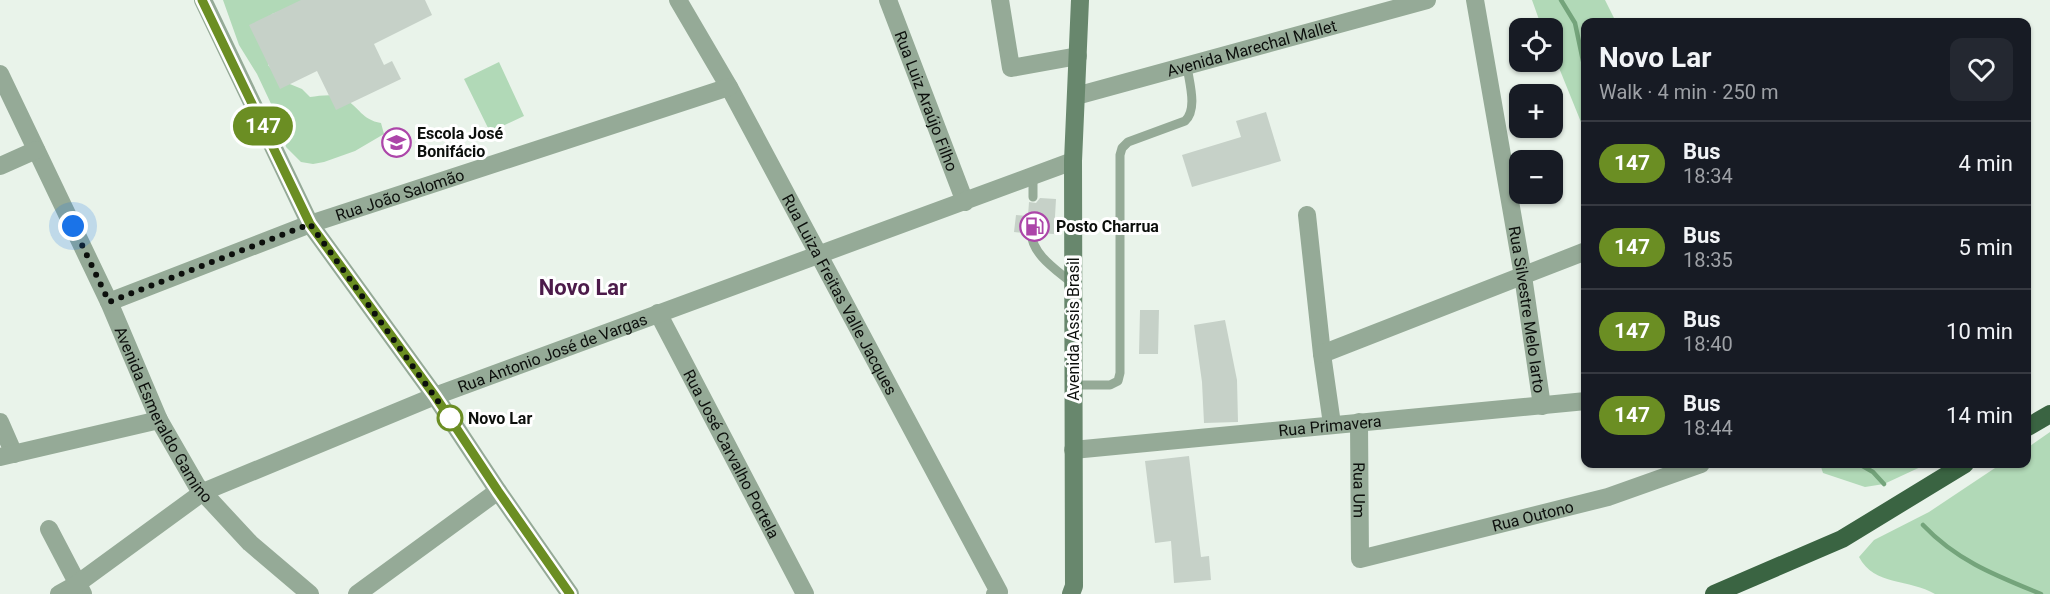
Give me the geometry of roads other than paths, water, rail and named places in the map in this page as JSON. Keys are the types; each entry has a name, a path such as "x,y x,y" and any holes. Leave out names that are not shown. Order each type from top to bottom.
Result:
{"highway":[{"path":"2031,425 2050,414"},
{"path":"1714,594 1842,539 1958,468"}],"main road":[{"name":"Avenida Assis Brasil","path":"1074,591 1073,161 1080,0"}],"street":[{"path":"202,0 310,224 435,396 562,592"},
{"name":"Rua Luiza Freitas Valle Jacques","path":"678,0 729,87 997,593"},
{"name":"Rua Luiz Araújo Filho","path":"888,0 965,202"},
{"path":"1000,0 1011,68 1078,56"},
{"name":"Avenida Marechal Mallet","path":"1076,96 1427,0"},
{"name":"Rua Silvestre Melo Iarto","path":"1475,0 1523,276 1542,406"},
{"name":"Avenida Esmeraldo Gamino","path":"0,74 109,302 159,420 197,486 250,543 310,594"},
{"name":"Rua João Salomão","path":"109,302 310,224 729,87"},
{"path":"0,166 36,150"},
{"name":"Rua Antonio José de Vargas","path":"59,594 80,589 203,492 435,396 1073,161"},
{"path":"1307,215 1332,424"},
{"path":"1322,354 1581,253"},
{"name":"Rua José Carvalho Portela","path":"658,313 805,594"},
{"name":"Rua Primavera","path":"1073,450 1581,402"},
{"path":"0,422 7,456 159,420"},
{"name":"Rua Um","path":"1359,422 1360,559"},
{"name":"Rua Outono","path":"1360,559 1608,497 1690,468"},
{"path":"357,594 498,491"},
{"path":"49,529 80,589"}],"lane":[{"path":"1073,385 1110,385 1118,381 1120,373 1120,155 1122,148 1128,142 1185,121 1190,117 1192,109 1186,66"},
{"path":"1033,197 1034,176"},
{"path":"1031,233 1033,244 1038,252 1073,284"}],"waterway":[{"path":"1561,0 1575,23 1581,51"},
{"path":"1866,468 1884,484"},
{"path":"1923,525 1936,538 1964,558 1993,574 2041,594"}],"place":[{"name":"Escola José Bonifácio","path":"396,142"},
{"name":"Posto Charrua","path":"1035,226"},
{"name":"Novo Lar","path":"450,418"}],"district":[{"name":"Novo Lar","path":"583,287"}]}
